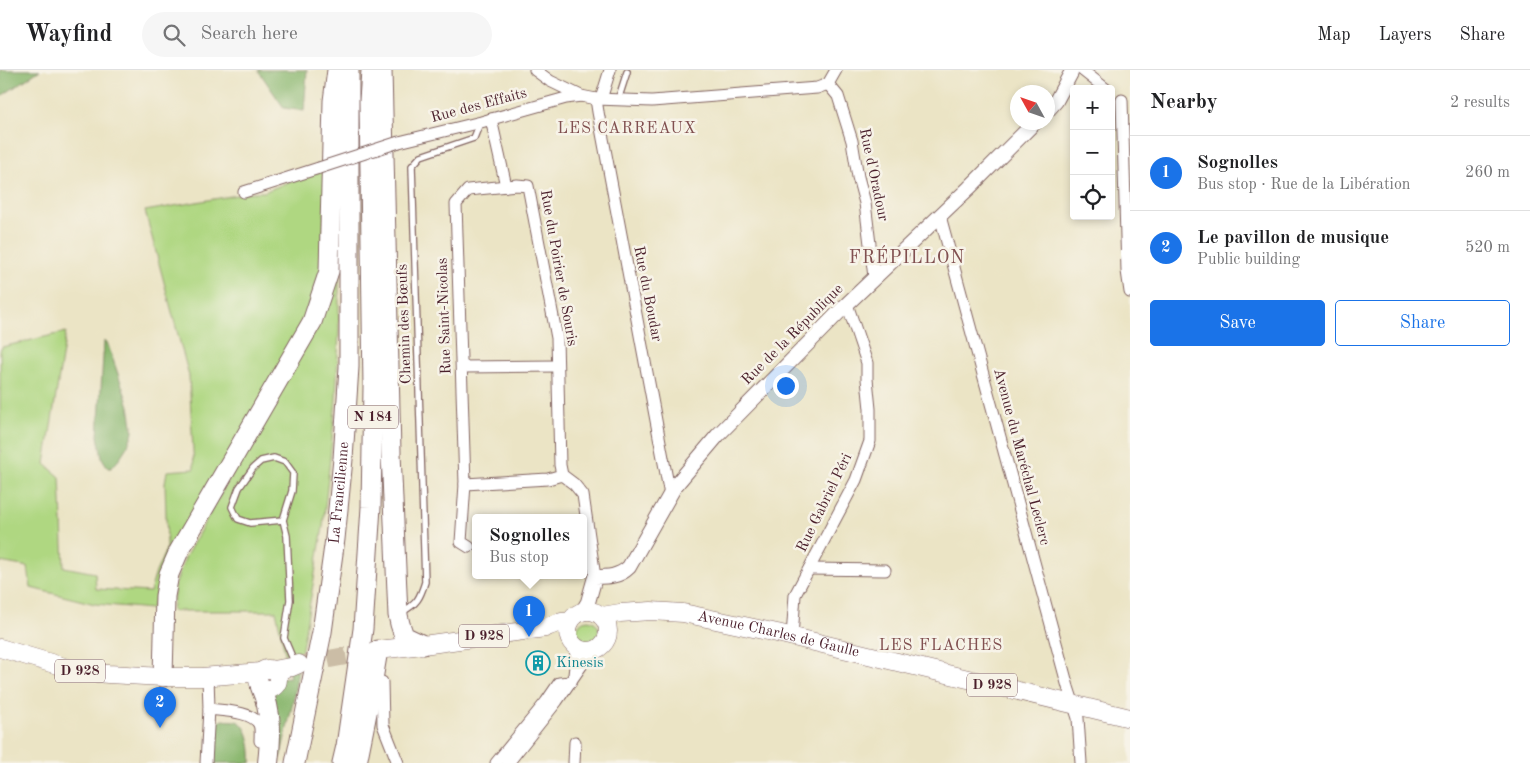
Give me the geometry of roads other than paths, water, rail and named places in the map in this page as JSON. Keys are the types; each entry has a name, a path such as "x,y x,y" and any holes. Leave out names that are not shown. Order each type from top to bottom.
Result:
{"highway":[{"path":"163,677 165,596 169,574 184,543 312,322 329,271 333,101 337,70"},
{"name":"La Francilienne","path":"295,763 322,632 343,459 349,367 349,70"},
{"name":"La Francilienne","path":"342,763 363,629 371,507 373,387 369,121 371,70"},
{"path":"382,70 391,453 398,615 404,636 423,645"},
{"path":"357,763 378,650"},
{"path":"267,679 271,733 268,763"}],"main road":[{"name":"Avenue Charles de Gaulle","path":"586,625 628,613 651,611 683,613 730,622 1130,718"},
{"name":"D 928","path":"378,650 546,628 555,623 564,622 586,625"},
{"path":"586,625 608,636 605,643 594,651 587,652 586,625"},
{"name":"D 928","path":"0,648 78,671 163,677 230,674 267,679"},
{"path":"267,679 295,666"}],"street":[{"path":"535,70 550,81 581,96"},
{"path":"599,99 610,70"},
{"path":"828,84 836,70"},
{"path":"1055,102 1076,71 1099,85"},
{"name":"Rue des Effaits","path":"244,192 399,142 486,121 566,98 581,96 599,99 652,101 817,88 828,84"},
{"name":"Rue d'Oradour","path":"828,84 838,96 852,141 858,177 865,203 874,277"},
{"path":"1115,95 1126,102 1127,271 1130,292"},
{"name":"Rue du Boudar","path":"599,99 603,141 670,495"},
{"path":"486,121 506,186"},
{"name":"Rue de la République","path":"598,577 620,574 629,568 675,486 718,435 874,277 940,216 1027,130"},
{"name":"Rue du Poirier de Souris","path":"506,186 528,186 557,338 560,465 562,475"},
{"name":"Rue Saint-Nicolas","path":"469,547 461,542 465,484 456,204 468,190 506,186"},
{"name":"Avenue du Maréchal Leclerc","path":"940,216 1079,724 1081,763"},
{"name":"Rue Gabriel Péri","path":"792,637 795,595 856,480 870,441 867,363 847,304"},
{"path":"462,367 558,366"},
{"path":"163,677 158,668 157,602 162,580 170,558 254,408"},
{"path":"465,484 548,479 562,475 574,484 583,495 586,514"},
{"path":"572,680 596,595 598,577 587,517"},
{"name":"Rue Gabriel Péri","path":"808,569 885,570"},
{"path":"508,763 572,680 588,656 594,651"},
{"path":"206,763 209,709 208,676"},
{"path":"496,763 546,702 559,683 572,680"},
{"path":"382,682 383,725 398,763"},
{"path":"209,709 246,714 255,719 260,726 259,763"},
{"path":"574,742 574,763"}],"lane":[{"path":"618,100 627,72"},
{"name":"Chemin des Bœufs","path":"398,615 411,607 421,597 425,582 412,166 421,156 474,138 486,121"},
{"path":"283,520 250,523 238,519 232,506 239,488 253,468 261,461 274,458 285,462 293,473 292,491 283,520 287,536 290,600 284,638 295,666"}],"tunnel":[{"path":"302,664 372,651"}],"place":[{"name":"Sognolles","path":"529,637"},
{"name":"Kinesis","path":"538,663"},
{"name":"Le pavillon de musique","path":"160,728"}],"district":[{"name":"LES CARREAUX","path":"627,129"},
{"name":"FRÉPILLON","path":"907,258"},
{"name":"LES FLACHES","path":"941,646"}]}
